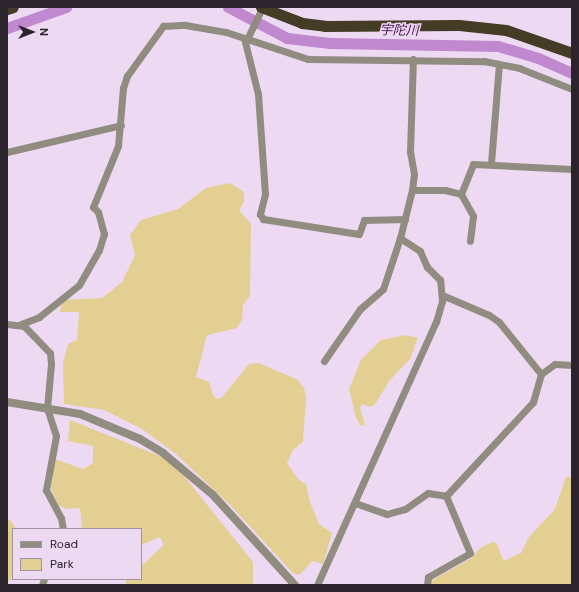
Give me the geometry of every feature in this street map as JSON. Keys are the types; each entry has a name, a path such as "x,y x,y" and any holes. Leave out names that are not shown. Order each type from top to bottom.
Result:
{"highway":[{"path":"7,9 13,7"},
{"path":"263,9 302,23 324,26 459,25 506,30 572,53"}],"street":[{"path":"263,9 247,37 258,94 265,194 260,214 263,219 359,234 364,220 404,219"},
{"path":"7,324 21,324 39,317 79,285 89,272 104,234 98,212 93,207 118,146 123,88 127,76 164,26 185,25 226,32 247,37 308,59 484,61 519,68 572,89"},
{"path":"324,361 360,309 383,289 400,238 412,190 414,174 410,152 412,59"},
{"path":"491,163 499,64"},
{"path":"7,152 121,125"},
{"path":"461,194 473,164 491,163 572,170"},
{"path":"412,190 445,190 461,194 473,216 470,241"},
{"path":"317,585 439,315 442,295 440,280 427,267 420,252 400,238"},
{"path":"442,295 489,315 541,374"},
{"path":"21,324 50,353 51,364 47,408 56,436 46,490 61,518 62,528"},
{"path":"446,496 533,402 541,374 555,364 572,365"},
{"path":"7,402 47,408 88,417 140,439 164,453 213,495 296,585"},
{"path":"355,503 387,514 405,509 428,493 446,496"},
{"path":"427,585 428,577 470,554 446,496"}],"green space":[{"path":"230,183 244,192 244,202 239,210 251,224 250,296 243,305 242,320 237,328 207,335 196,377 209,382 213,395 217,399 221,398 249,364 259,363 298,380 304,388 306,398 303,442 293,450 287,463 298,479 306,484 310,502 319,524 332,533 323,564 313,561 299,575 293,573 230,505 176,454 142,429 104,410 64,404 63,363 68,344 77,340 79,312 60,312 62,300 102,298 122,282 135,255 130,235 141,220 178,209 206,188"},
{"path":"405,335 418,338 410,359 390,380 375,404 371,407 362,404 360,408 365,425 361,426 356,418 349,389 361,360 381,340"},
{"path":"70,420 172,461 253,562 253,585 126,585 126,580 142,580 142,565 164,545 160,537 142,545 142,528 82,528 80,508 67,509 58,505 51,489 55,459 83,469 93,463 93,446 68,441"},
{"path":"566,477 572,477 572,585 430,585 431,581 473,557 479,549 492,542 496,543 504,561 521,553 529,537 555,509"},
{"path":"7,520 10,520 15,528 12,528 12,580 7,582"}],"waterway":[{"name":"宇陀川","path":"7,28 66,7"},
{"name":"宇陀川","path":"228,7 287,38 330,43 498,46 538,58 572,73"}]}
